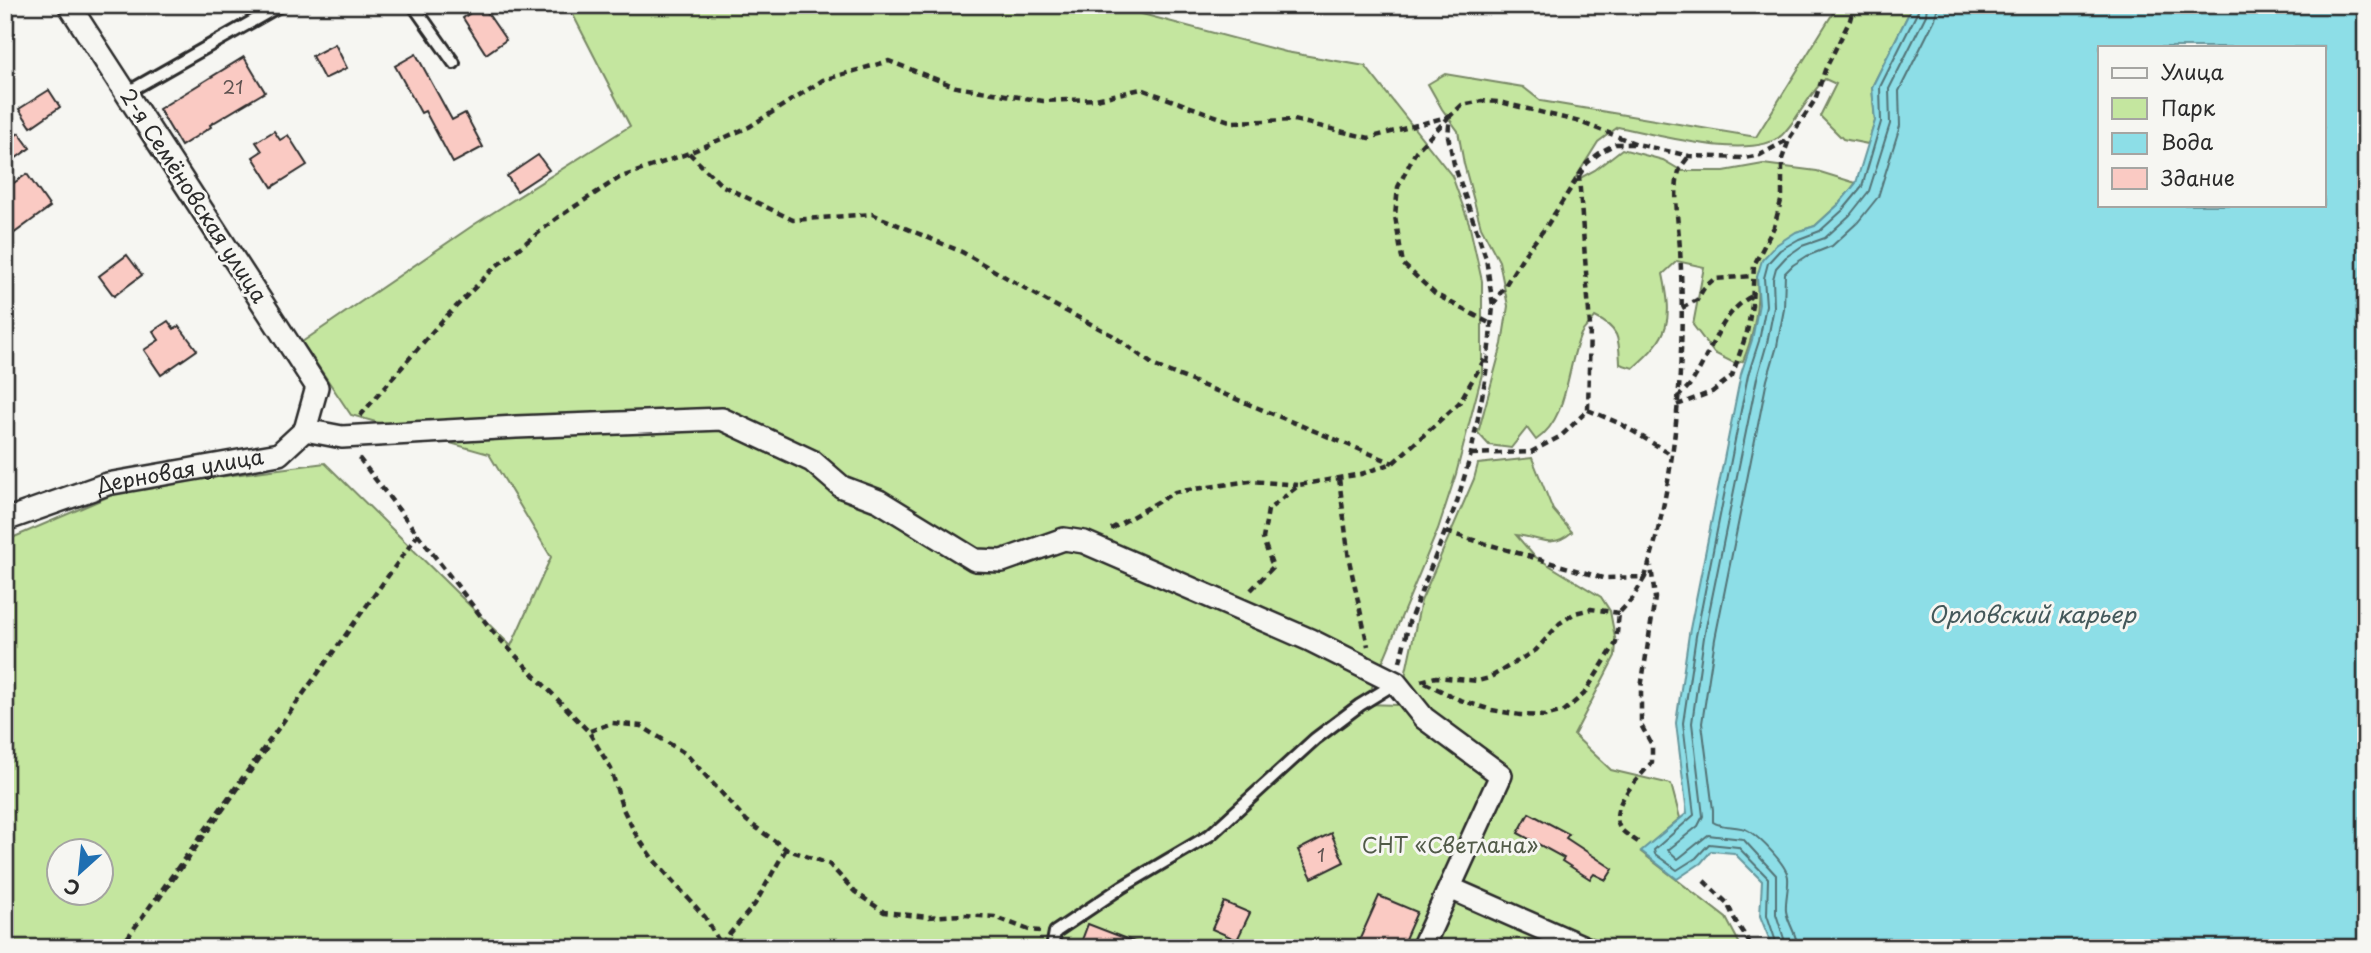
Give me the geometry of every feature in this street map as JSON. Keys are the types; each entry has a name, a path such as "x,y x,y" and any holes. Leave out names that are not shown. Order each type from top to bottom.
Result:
{"street":[{"name":"2-я Семёновская улица","path":"69,5 317,387 305,430"},
{"path":"305,430 342,437 722,419 812,461 842,487 879,501 975,559 1002,561 1064,539 1084,542 1310,640 1396,682 1424,718 1501,775 1422,948"},
{"name":"Дерновая улица","path":"5,520 107,484 279,454 305,430"},
{"path":"1450,888 1586,948"}],"lane":[{"path":"126,93 281,5"},
{"path":"413,5 454,63"},
{"path":"1052,948 1055,932 1122,887 1210,835 1315,739 1396,682"}],"path":[{"path":"1676,402 1712,392 1732,376 1746,332 1754,265 1774,227 1782,197 1782,159 1789,139 1815,100 1825,70 1850,20 1854,5"},
{"path":"786,849 755,904 722,946 705,917 652,858 635,834 622,807 611,769 589,732 494,632 342,437 439,324 495,267 557,218 619,178 749,127 823,80 890,61 957,87 1043,101 1096,99 1141,89 1232,122 1294,120 1370,138 1450,116"},
{"path":"1491,324 1435,294 1403,264 1395,216 1398,187 1416,151 1462,105 1482,101 1500,102 1580,122 1637,144 1689,156 1745,159 1774,149 1789,139"},
{"path":"1450,116 1448,136 1454,164 1486,258 1493,306 1489,351 1486,381 1471,454 1435,562 1409,622 1396,682 1408,684 1436,677 1478,681 1489,678 1536,650 1560,623 1575,612 1591,609 1619,613"},
{"path":"1493,306 1587,163 1616,144 1637,144"},
{"path":"689,152 721,185 793,220 872,215 962,252 1112,335 1155,366 1393,463"},
{"path":"1421,681 1460,700 1492,710 1545,716 1564,711 1584,694 1616,643 1619,613 1645,578 1672,455 1682,308 1676,204 1679,170 1689,156"},
{"path":"1471,454 1531,452 1561,436 1588,410 1590,326 1578,176"},
{"path":"1682,308 1697,300 1703,288 1714,279 1753,276"},
{"path":"1676,402 1693,381 1720,329 1736,308 1752,296"},
{"path":"1084,542 1175,492 1250,481 1299,485 1361,474 1393,463 1459,403 1489,351"},
{"path":"1588,410 1621,424 1672,455"},
{"path":"1339,478 1349,560 1374,672"},
{"path":"1239,590 1252,590 1273,567 1263,539 1268,510 1299,485"},
{"path":"1446,532 1603,578 1645,578"},
{"path":"121,948 419,533"},
{"path":"1638,842 1621,829 1616,817 1623,797 1652,762 1652,745 1641,725 1642,688 1655,598 1650,561"},
{"path":"589,732 612,723 642,726 686,754 747,821 786,849 829,864 855,892 884,912 927,917 995,917 1029,930 1055,932"},
{"path":"1704,881 1727,903 1753,948"}],"green space":[{"name":"СНТ «Светлана»","path":"568,5 1108,5 1286,52 1365,66 1452,176 1469,223 1482,281 1482,374 1456,474 1438,529 1365,704 1399,705 1421,601 1478,464 1532,458 1553,510 1572,532 1551,541 1516,535 1534,556 1601,597 1610,611 1616,643 1615,656 1574,735 1611,770 1671,784 1680,818 1641,852 1726,918 1742,948 5,948 5,541 126,489 325,463 511,646 551,557 489,454 351,415 302,342 475,224 630,126"},
{"path":"1838,5 1913,5 1872,87 1875,121 1868,144 1843,139 1820,116 1836,84 1825,79 1782,135 1768,143 1749,146 1703,144 1618,127 1598,142 1573,182 1595,170 1622,149 1663,160 1682,171 1724,171 1763,164 1817,171 1856,183 1838,205 1815,226 1796,232 1757,277 1755,320 1743,361 1736,364 1714,353 1693,325 1704,267 1677,261 1663,274 1668,304 1666,327 1645,357 1633,368 1620,364 1614,331 1595,317 1581,334 1561,406 1547,431 1536,440 1527,428 1511,448 1489,445 1478,433 1502,344 1508,306 1499,261 1481,227 1458,131 1428,84 1445,74 1523,87 1541,101 1756,137"}],"water":[{"name":"Орловский карьер","path":"1913,5 2366,5 2366,948 1773,948 1760,916 1762,881 1734,853 1711,851 1701,863 1677,879 1641,851 1687,813 1676,723 1689,634 1741,374 1752,340 1759,304 1757,277 1762,260 1776,245 1796,232 1815,226 1838,205 1856,183 1875,121 1872,87"}],"building":[{"path":"482,5 506,40 486,54 463,18"},
{"path":"335,44 347,68 324,79 312,56"},
{"path":"416,54 452,120 465,113 483,147 453,163 425,111 421,113 395,66"},
{"path":"244,57 265,92 181,146 159,109"},
{"path":"49,90 60,107 31,127 19,109"},
{"path":"274,131 280,140 288,135 307,165 272,187 253,157 262,151 256,142"},
{"path":"19,133 30,148 5,166 5,143"},
{"path":"538,155 549,170 517,191 507,176"},
{"path":"27,174 50,207 13,234 5,222 5,189"},
{"path":"127,255 142,275 114,296 99,276"},
{"path":"168,321 174,329 179,326 197,350 161,375 144,350 159,340 153,331"},
{"path":"1529,813 1569,834 1566,838 1613,869 1606,880 1594,874 1590,879 1562,861 1564,858 1518,833"},
{"path":"1331,833 1344,862 1312,878 1298,850"},
{"path":"1379,896 1417,912 1401,948 1368,948 1358,943"},
{"path":"1224,902 1250,913 1237,940 1212,929"},
{"path":"1088,924 1145,946 1079,948"}]}
